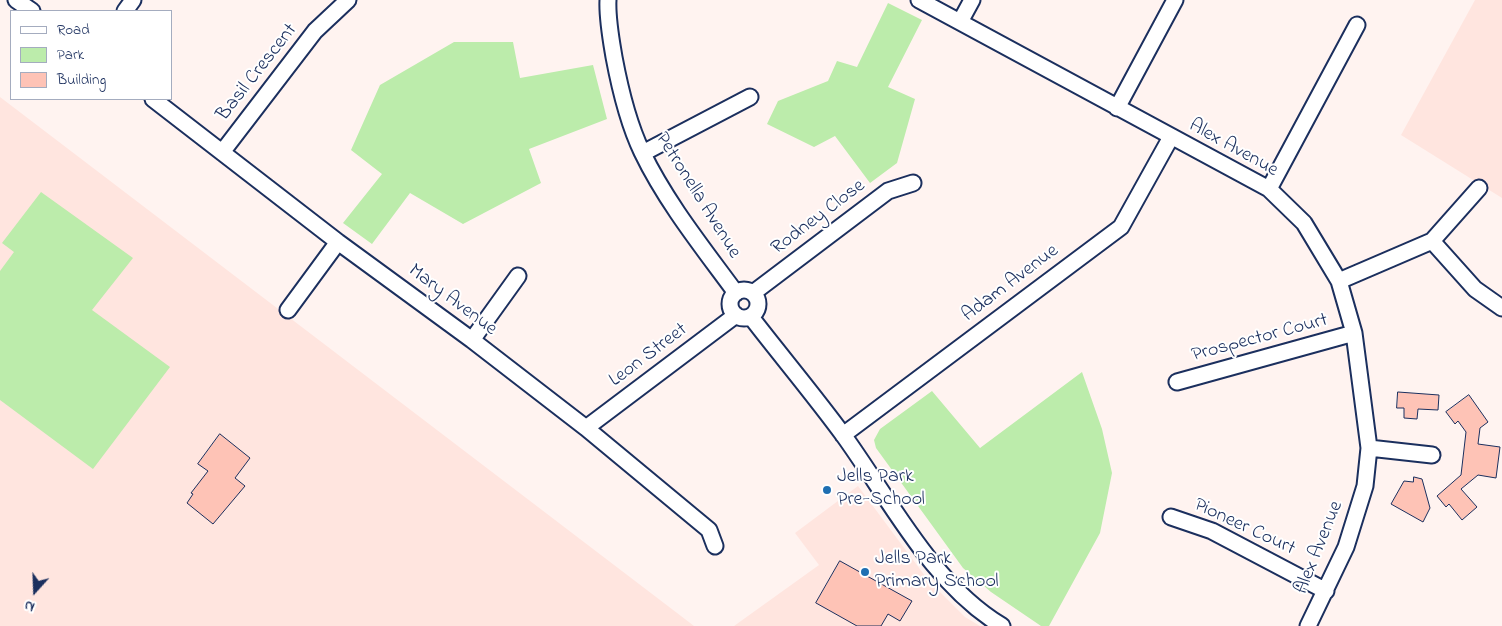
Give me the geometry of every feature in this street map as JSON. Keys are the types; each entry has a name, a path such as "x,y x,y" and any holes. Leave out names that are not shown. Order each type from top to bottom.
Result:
{"street":[{"path":"16,0 31,10"},
{"name":"Basil Crescent","path":"223,151 315,31 348,0"},
{"name":"Petronella Avenue","path":"608,0 611,43 617,75 630,123 642,153 675,207 736,293"},
{"name":"Alex Avenue","path":"919,0 1268,189 1304,223 1339,281 1354,334 1370,448 1365,486 1346,547 1308,626"},
{"path":"960,22 972,0"},
{"path":"1118,108 1175,0"},
{"path":"1268,189 1357,25"},
{"path":"642,153 750,96"},
{"name":"Mary Avenue","path":"154,100 223,151 338,242 472,340 586,428 709,530 714,546"},
{"name":"Adam Avenue","path":"843,435 1121,227 1171,137"},
{"name":"Rodney Close","path":"753,292 888,191 913,183"},
{"path":"1339,281 1432,242 1479,188"},
{"path":"288,310 338,242"},
{"path":"1432,242 1475,290 1502,308"},
{"path":"472,340 518,276"},
{"path":"743,316 758,306 758,301 753,292 741,290 736,293 730,304 743,316 843,435 944,580 981,614 1002,626"},
{"name":"Leon Street","path":"586,428 743,316"},
{"name":"Prospector Court","path":"1177,382 1354,334"},
{"path":"1370,448 1432,455"},
{"name":"Pioneer Court","path":"1171,516 1212,531 1326,591"}],"shaded area":[{"path":"1475,0 1502,0 1502,198 1401,135"},
{"path":"0,97 681,616 694,626 0,626"},
{"name":"Jells Park Primary School","path":"858,486 928,580 965,617 980,626 734,626 819,565 795,533"}],"green space":[{"path":"888,3 922,20 888,87 915,99 897,163 870,183 835,136 814,147 767,124 778,101 828,81 837,61 857,67"},
{"path":"454,42 513,42 520,78 593,65 607,119 529,149 541,183 463,224 410,193 372,244 343,223 382,174 351,150 380,85"},
{"path":"41,192 133,258 92,310 170,367 93,469 0,400 0,271 14,252 2,243"},
{"path":"1082,372 1102,429 1112,473 1100,533 1049,626 1041,626 991,592 963,568 876,448 874,440 880,429 932,391 980,448"}],"building":[{"path":"1398,392 1439,395 1438,410 1418,409 1417,419 1404,418 1404,408 1397,408"},
{"path":"1469,395 1488,422 1480,428 1478,444 1500,447 1496,478 1478,475 1461,489 1477,507 1462,520 1449,504 1446,507 1437,496 1461,475 1466,432 1458,421 1455,424 1446,412"},
{"path":"220,434 250,458 235,478 245,486 213,524 187,503 193,494 191,493 208,471 198,464"},
{"path":"1414,477 1422,479 1430,508 1423,522 1391,504 1404,481 1413,482"},
{"path":"840,561 912,601 900,621 888,614 881,626 857,626 816,603"}],"place":[{"name":"Jells Park Pre-School","path":"827,490"},
{"name":"Jells Park Primary School","path":"865,572"}]}
